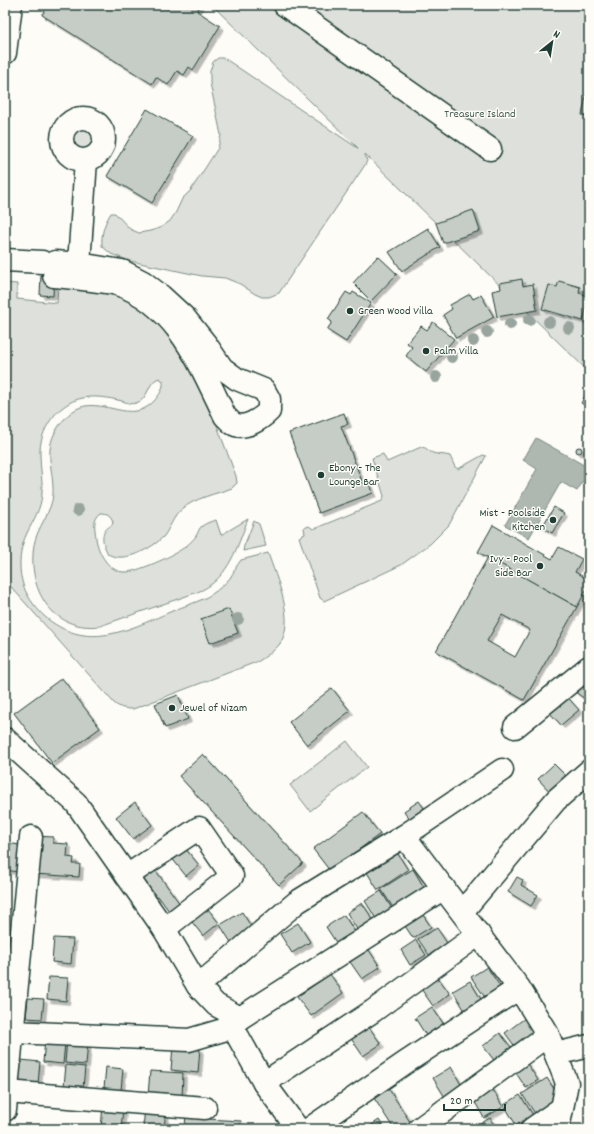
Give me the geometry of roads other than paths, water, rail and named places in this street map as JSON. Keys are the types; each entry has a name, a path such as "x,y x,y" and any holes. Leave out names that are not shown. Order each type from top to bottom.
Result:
{"street":[{"path":"5,53 11,5"},
{"path":"285,5 490,149"},
{"path":"78,264 86,160"},
{"path":"5,260 48,269 116,284 138,293 156,306 176,326 192,349 225,416 233,424 244,425 261,419 269,411 270,399 264,390 237,379 222,368 205,343 185,318 143,282 122,272 78,264 48,269 5,274"},
{"path":"515,727 589,667"},
{"path":"5,739 76,803 164,929 198,986 231,1024 264,1083 298,1129"},
{"path":"198,986 297,902 404,836 502,770"},
{"path":"462,912 556,800 589,771"},
{"path":"127,876 199,828 232,876 164,929"},
{"path":"404,836 519,988 552,1045 567,1083 558,1129"},
{"path":"32,837 6,1101 205,1108"},
{"path":"13,1032 189,1040 231,1024 444,888"},
{"path":"264,1083 373,1010 479,934"},
{"path":"309,1129 405,1063 519,988"},
{"path":"419,1129 552,1045 589,1046"},
{"path":"532,1129 562,1108"}],"place":[{"name":"Green Wood Villa","path":"350,311"},
{"name":"Palm Villa","path":"426,351"},
{"name":"Ebony - The Lounge Bar","path":"321,475"},
{"name":"Mist - Poolside Kitchen","path":"553,520"},
{"name":"Ivy - Pool Side Bar","path":"540,566"},
{"name":"Jewel of Nizam","path":"172,708"}],"park label":[{"name":"Treasure Island","path":"480,114"}]}
